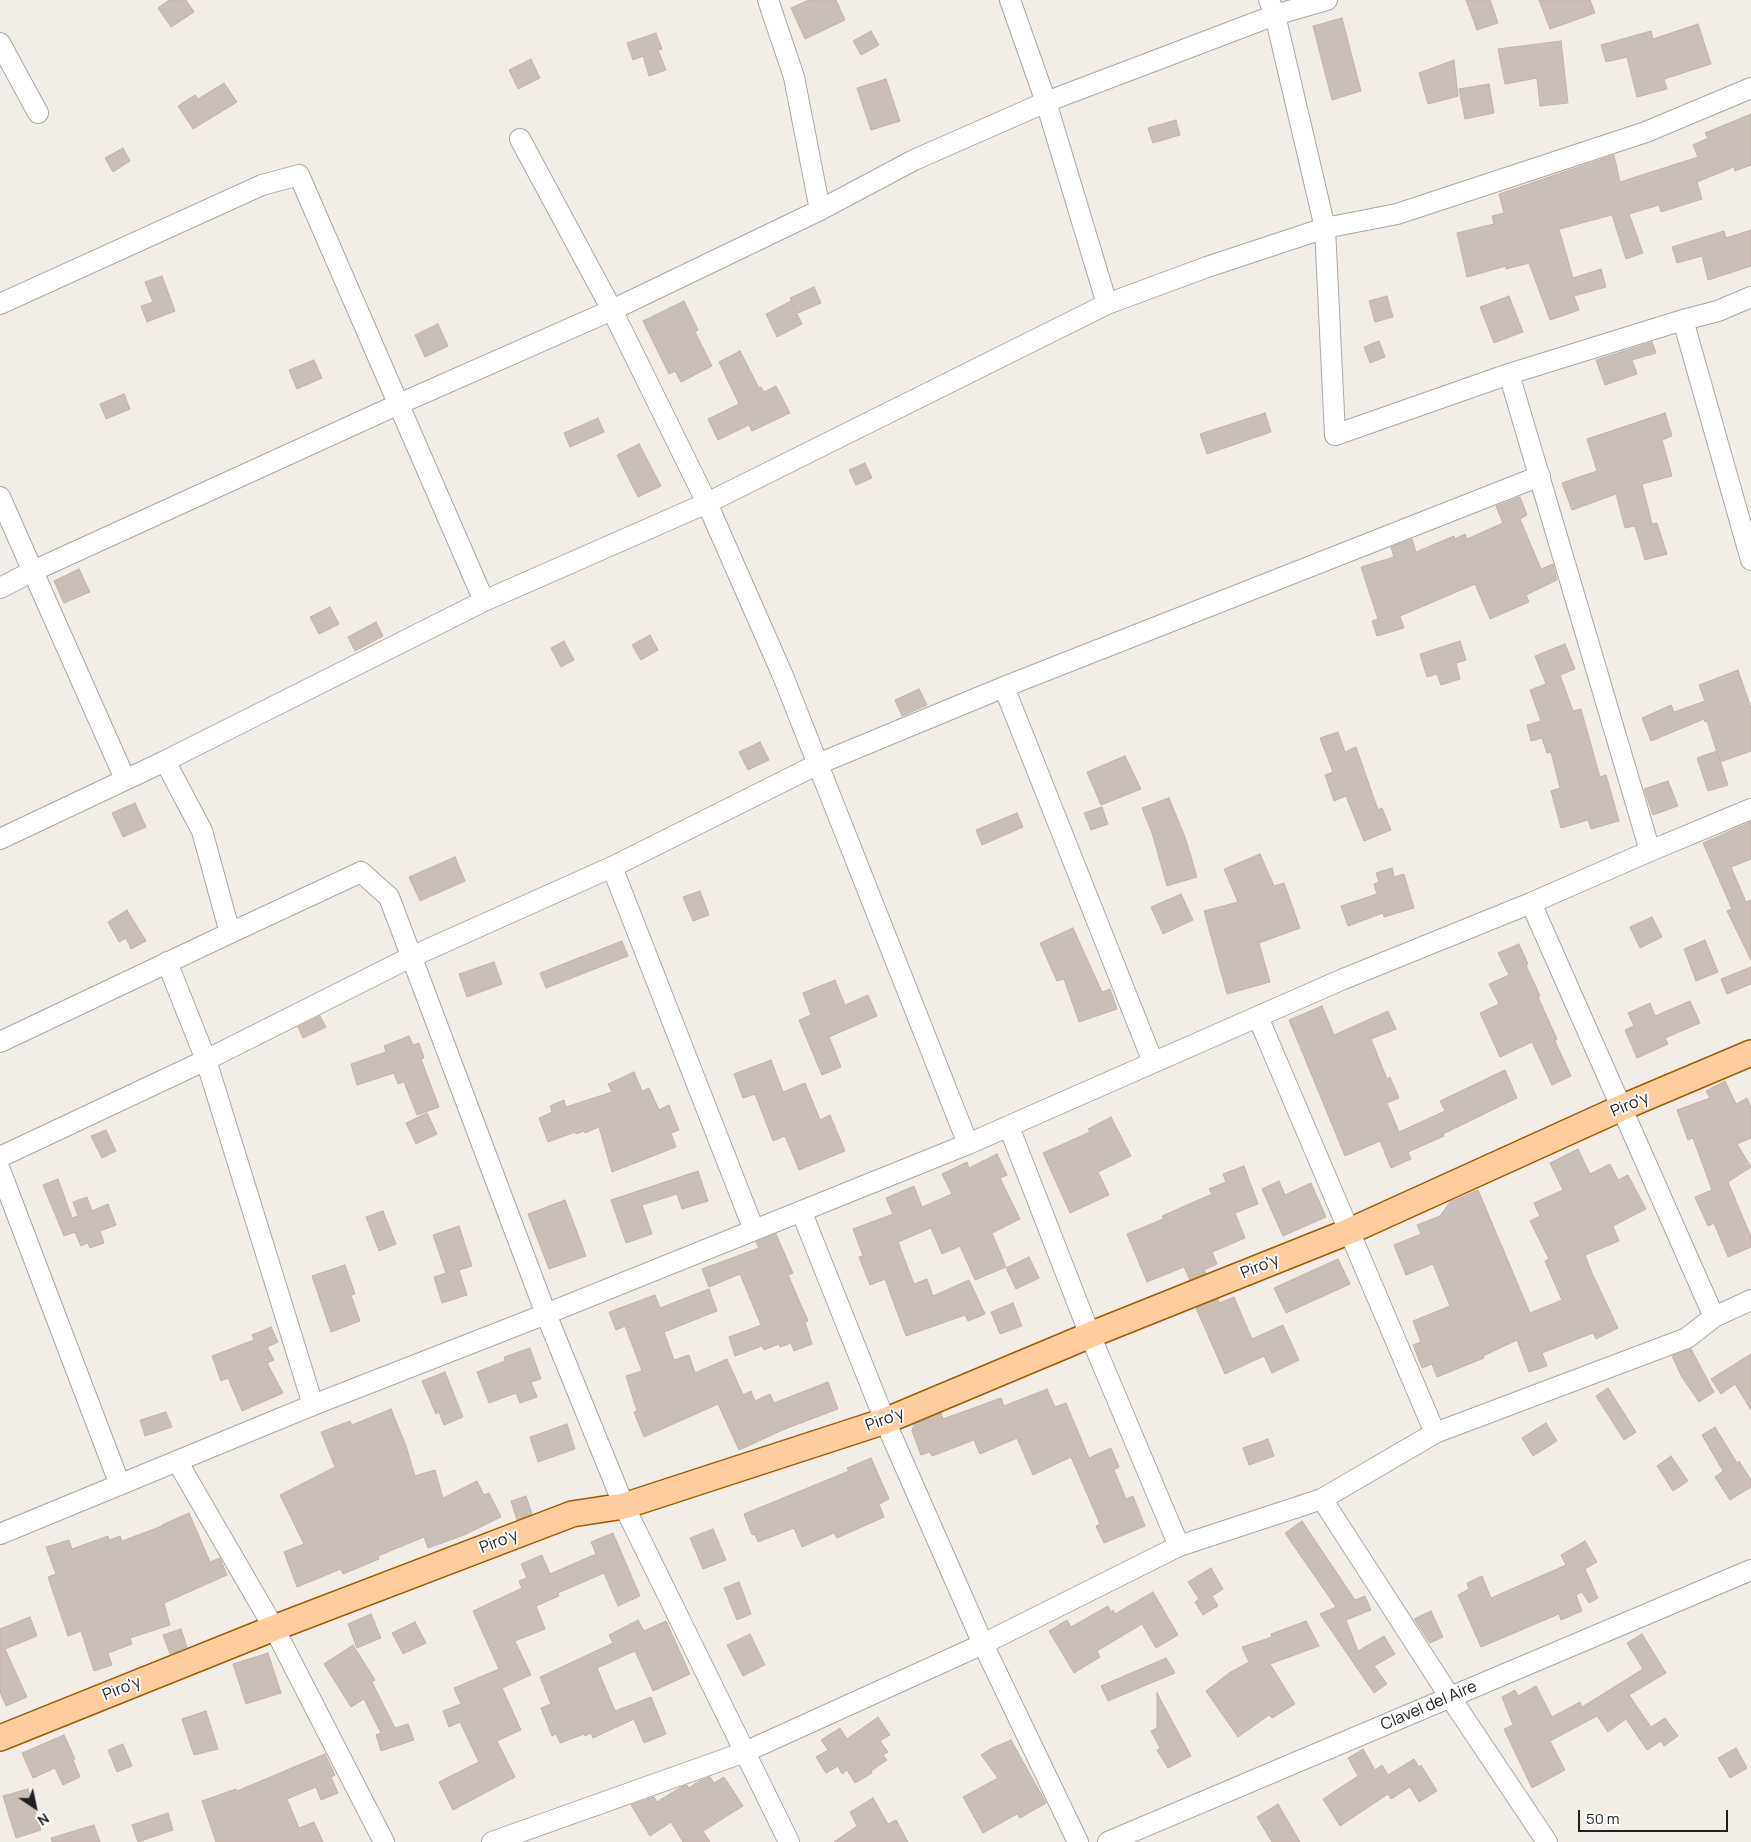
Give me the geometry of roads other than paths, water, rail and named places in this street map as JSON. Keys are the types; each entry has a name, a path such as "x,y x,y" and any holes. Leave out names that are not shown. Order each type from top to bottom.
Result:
{"main road":[{"name":"Piro'y","path":"0,1738 274,1628 572,1514 624,1506 885,1421 1090,1335 1350,1231 1621,1108 1751,1053"}],"street":[{"path":"768,0 794,77 820,210"},
{"path":"1010,0 1046,102 1108,304"},
{"path":"0,588 33,571 399,404 612,310 820,210 914,160 1046,102 1272,8 1327,0"},
{"path":"1272,8 1325,228 1335,434 1509,374 1718,311 1751,297"},
{"path":"0,43 38,113"},
{"path":"0,839 125,779 165,762 484,601 707,503 1108,304 1207,267 1325,228 1397,214 1646,132 1751,88"},
{"path":"520,139 612,310 707,503 783,676 968,1144"},
{"path":"0,304 262,185 299,175 484,601"},
{"path":"1683,320 1751,560"},
{"path":"1509,374 1650,850"},
{"path":"0,1157 206,1060 411,957 612,867 818,764 1004,687 1540,476"},
{"path":"0,497 125,779"},
{"path":"1004,687 1153,1062"},
{"path":"165,762 202,831 230,933"},
{"path":"0,1534 313,1405 754,1230 802,1213 1009,1127 1341,980 1531,903 1650,850 1751,809"},
{"path":"612,867 754,1230"},
{"path":"0,1042 166,962 361,872 389,898 546,1314 624,1506 789,1842"},
{"path":"1531,903 1714,1317"},
{"path":"166,962 206,1060 313,1405"},
{"path":"1258,1017 1435,1433"},
{"path":"1009,1127 1090,1335 1179,1546"},
{"path":"0,1170 120,1484"},
{"path":"802,1213 885,1421 983,1644 1078,1842"},
{"path":"492,1842 744,1752 983,1644 1179,1546 1322,1498 1435,1433 1687,1338 1714,1317 1751,1300"},
{"path":"177,1461 274,1628 384,1842"},
{"path":"1322,1498 1450,1697 1547,1842"},
{"name":"Clavel del Aire","path":"1108,1842 1751,1570"}]}
